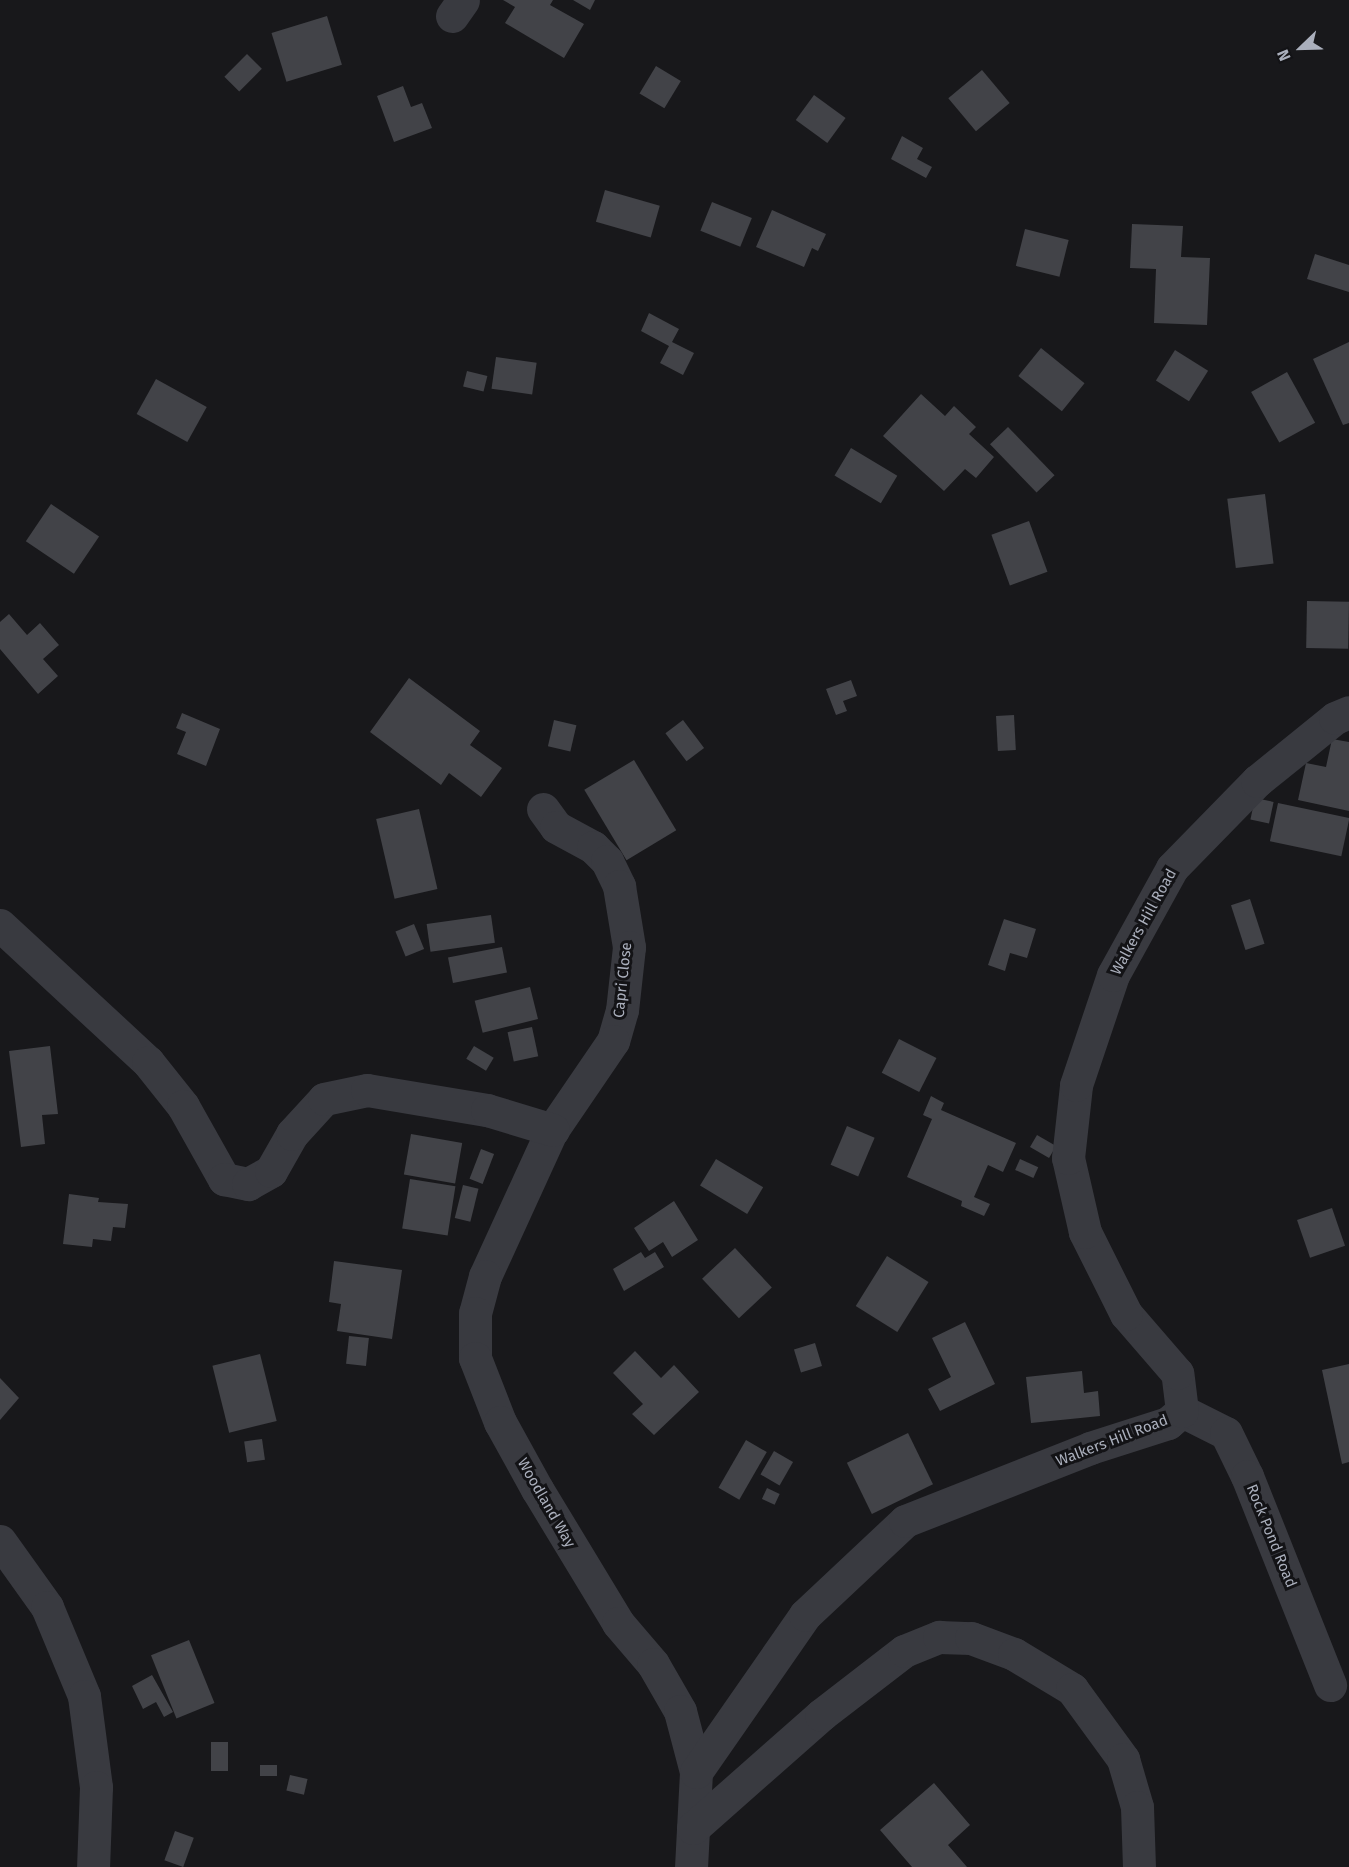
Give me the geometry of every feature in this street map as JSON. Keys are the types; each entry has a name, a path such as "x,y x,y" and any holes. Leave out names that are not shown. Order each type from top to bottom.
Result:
{"street":[{"name":"Walkers Hill Road","path":"696,1772 805,1615 905,1521 1090,1448 1168,1423 1182,1411 1177,1373 1126,1314 1085,1232 1068,1158 1076,1085 1113,975 1172,868 1257,781 1335,718 1349,712"},
{"name":"Capri Close","path":"543,809 556,827 593,847 607,861 619,886 628,947 622,1010 613,1041 553,1130"},
{"path":"0,925 148,1062 183,1106 224,1179 248,1184 271,1171 292,1134 324,1099 367,1090 487,1110 553,1130"},
{"name":"Woodland Way","path":"553,1130 485,1276 475,1313 474,1358 500,1422 537,1489 618,1623 653,1665 680,1711 696,1772 691,1867"},
{"name":"Rock Pond Road","path":"1182,1411 1226,1433 1247,1476 1330,1686"},
{"path":"0,1540 46,1607 84,1696 96,1787 93,1867"},
{"path":"693,1828 821,1715 904,1651 939,1637 971,1638 1014,1654 1072,1689 1123,1759 1137,1807 1140,1867"}],"building":[{"path":"503,0 553,0 550,5 584,24 564,58 505,23 515,7"},
{"path":"573,0 595,0 590,10"},
{"path":"327,16 342,65 286,82 272,33"},
{"path":"247,54 262,69 239,91 224,77"},
{"path":"656,66 681,81 664,108 640,93"},
{"path":"982,70 1010,103 976,131 948,98"},
{"path":"403,86 411,107 422,103 432,128 394,142 377,96"},
{"path":"814,95 846,118 827,143 796,120"},
{"path":"902,136 923,148 917,159 932,167 926,178 891,159"},
{"path":"605,190 660,206 651,237 596,222"},
{"path":"712,202 752,218 740,247 700,231"},
{"path":"772,210 826,234 818,251 812,248 804,267 756,247"},
{"path":"1132,224 1183,226 1181,257 1210,258 1207,325 1154,323 1156,269 1130,268"},
{"path":"1025,229 1069,240 1059,277 1016,266"},
{"path":"1315,254 1349,265 1349,292 1307,279"},
{"path":"649,313 679,329 672,342 694,353 683,375 660,363 669,346 641,331"},
{"path":"1349,342 1349,423 1343,425 1313,359"},
{"path":"1041,348 1085,383 1062,411 1018,376"},
{"path":"1175,350 1208,371 1189,401 1156,381"},
{"path":"496,357 537,363 532,394 492,389"},
{"path":"467,371 487,376 484,392 463,387"},
{"path":"1287,372 1315,423 1279,443 1251,392"},
{"path":"156,379 207,407 187,442 137,414"},
{"path":"921,394 945,416 954,406 976,427 969,434 994,457 976,478 965,469 944,491 883,436"},
{"path":"1008,427 1055,475 1037,493 990,444"},
{"path":"851,448 897,476 881,503 835,475"},
{"path":"1265,494 1274,563 1236,568 1227,499"},
{"path":"51,504 99,536 74,574 26,541"},
{"path":"1029,521 1047,572 1010,585 991,535"},
{"path":"1307,601 1349,602 1348,649 1306,648"},
{"path":"9,614 27,635 40,623 59,645 43,659 58,676 38,694 0,649 0,622"},
{"path":"409,678 480,731 470,745 502,768 481,797 449,773 441,785 370,732"},
{"path":"851,680 857,696 843,701 847,711 836,715 826,689"},
{"path":"182,713 220,729 206,766 177,754 186,732 176,728"},
{"path":"1014,715 1016,750 998,751 996,716"},
{"path":"554,720 576,725 570,751 548,746"},
{"path":"683,720 704,748 686,761 665,733"},
{"path":"1332,739 1349,742 1349,811 1298,800 1306,763 1326,767"},
{"path":"634,760 676,830 627,860 584,790"},
{"path":"1255,798 1274,802 1269,823 1250,820"},
{"path":"1278,803 1349,818 1341,856 1270,841"},
{"path":"419,809 437,889 395,899 376,819"},
{"path":"1250,899 1265,944 1246,950 1231,905"},
{"path":"491,915 495,943 431,952 427,924"},
{"path":"1004,919 1036,929 1027,958 1010,953 1005,971 988,965"},
{"path":"414,924 424,949 406,957 395,931"},
{"path":"502,947 507,973 453,983 448,957"},
{"path":"530,987 538,1019 483,1033 475,1001"},
{"path":"532,1027 538,1056 514,1062 508,1032"},
{"path":"899,1039 936,1058 919,1092 882,1073"},
{"path":"50,1046 58,1114 42,1115 45,1144 21,1147 9,1051"},
{"path":"474,1046 494,1058 486,1071 466,1059"},
{"path":"931,1096 944,1103 941,1110 1016,1143 1003,1172 988,1165 974,1197 990,1204 984,1216 961,1206 962,1201 907,1177 932,1119 923,1115"},
{"path":"847,1126 875,1138 858,1176 831,1165"},
{"path":"411,1134 462,1143 455,1183 404,1174"},
{"path":"1037,1135 1056,1146 1049,1158 1030,1147"},
{"path":"481,1149 494,1154 483,1184 470,1179"},
{"path":"716,1159 763,1187 747,1214 700,1186"},
{"path":"1020,1159 1038,1167 1033,1178 1015,1170"},
{"path":"410,1179 455,1186 448,1236 402,1228"},
{"path":"463,1185 479,1189 470,1222 455,1218"},
{"path":"69,1194 99,1198 98,1202 128,1204 125,1228 113,1227 111,1241 93,1239 92,1247 63,1244"},
{"path":"674,1201 698,1240 672,1257 663,1242 649,1251 634,1228"},
{"path":"1332,1208 1345,1246 1310,1258 1297,1220"},
{"path":"735,1248 772,1287 739,1318 702,1279"},
{"path":"641,1252 645,1258 655,1252 664,1267 624,1291 613,1269"},
{"path":"887,1256 929,1282 897,1332 856,1306"},
{"path":"334,1261 402,1270 392,1339 337,1331 341,1304 329,1302"},
{"path":"965,1322 995,1384 940,1411 928,1389 951,1377 932,1338"},
{"path":"349,1336 369,1338 366,1366 346,1364"},
{"path":"815,1343 822,1366 801,1372 794,1349"},
{"path":"635,1351 661,1378 674,1365 699,1392 654,1435 632,1414 643,1404 613,1373"},
{"path":"260,1354 277,1421 229,1433 212,1366"},
{"path":"1349,1364 1349,1462 1342,1464 1322,1370"},
{"path":"1082,1371 1084,1393 1098,1391 1100,1416 1031,1423 1026,1377"},
{"path":"0,1378 19,1398 0,1420"},
{"path":"908,1433 933,1484 872,1514 847,1463"},
{"path":"262,1439 265,1460 247,1462 244,1442"},
{"path":"746,1440 767,1452 739,1500 718,1488"},
{"path":"774,1451 793,1462 780,1485 760,1474"},
{"path":"767,1488 780,1494 775,1505 762,1499"},
{"path":"189,1640 214,1703 176,1718 151,1655"},
{"path":"152,1675 173,1712 164,1717 156,1702 143,1709 132,1686"},
{"path":"211,1742 228,1742 228,1771 211,1771"},
{"path":"260,1765 277,1765 277,1776 260,1776"},
{"path":"290,1775 308,1779 304,1795 286,1791"},
{"path":"934,1783 970,1825 948,1845 967,1867 912,1867 880,1830"},
{"path":"175,1831 194,1838 183,1867 164,1860"}]}
